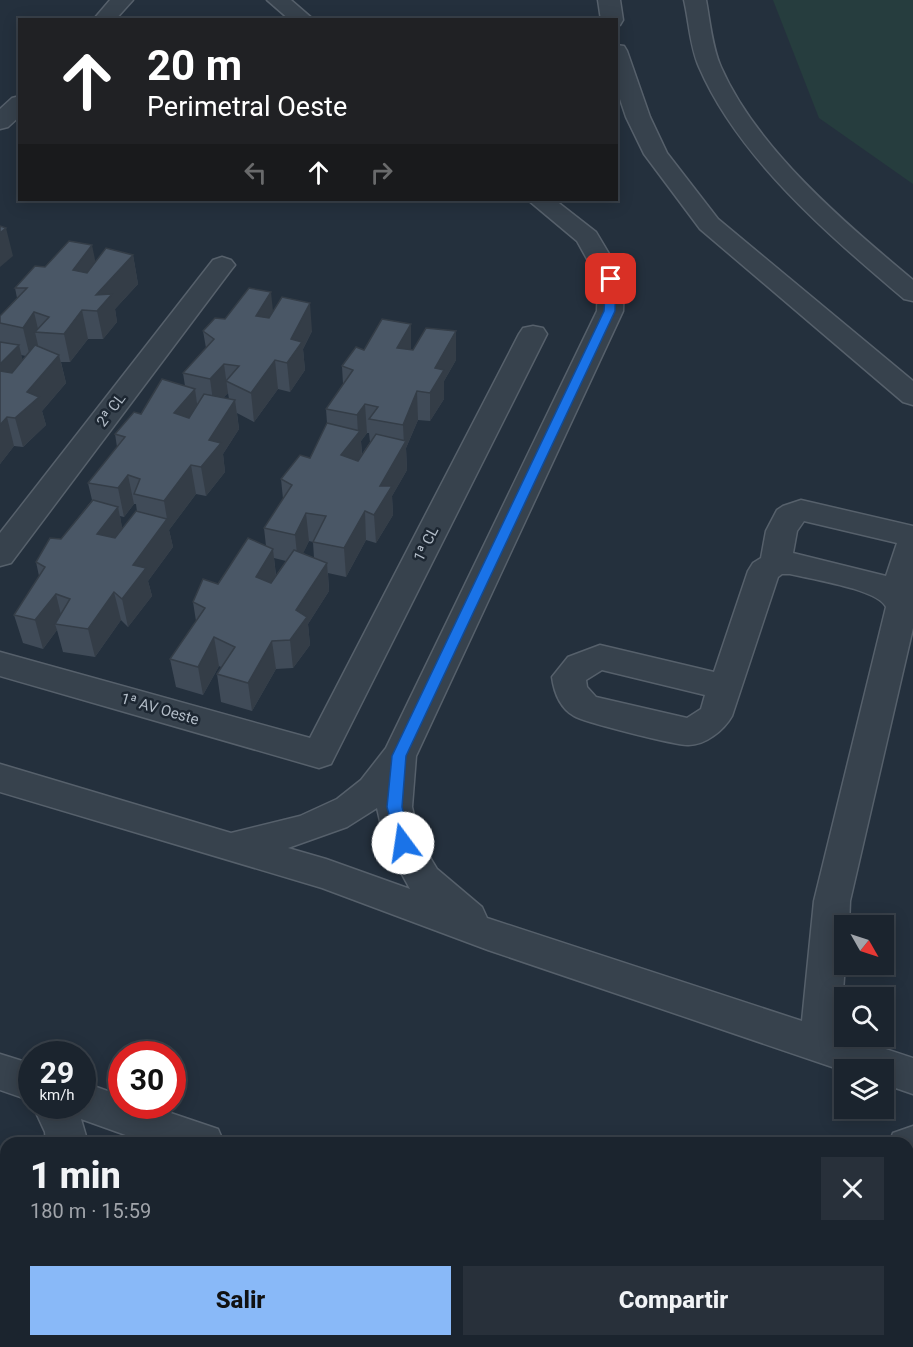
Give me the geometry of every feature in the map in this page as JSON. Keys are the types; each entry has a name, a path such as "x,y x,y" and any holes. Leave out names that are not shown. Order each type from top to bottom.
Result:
{"street":[{"path":"105,18 122,0"},
{"path":"278,0 301,18"},
{"path":"609,0 612,18"},
{"path":"695,0 710,66 740,120 774,164 835,226 913,293"},
{"path":"618,57 638,117 656,154 709,224 913,396"},
{"path":"0,122 18,105"},
{"path":"228,847 279,837 335,817 364,798 399,756 610,311 611,279 587,237 541,201"},
{"name":"2ª CL","path":"0,555 222,265"},
{"name":"1ª CL","path":"319,754 533,334"},
{"path":"776,563 785,519 791,513 801,510 901,533 909,536 913,542 896,594"},
{"path":"725,687 764,570 776,563 790,562 879,585 896,594 902,607 832,901 819,1045"},
{"name":"1ª AV Oeste","path":"0,664 319,754"},
{"path":"399,756 394,807 403,843 424,880 488,934"},
{"path":"0,778 326,874 488,934 913,1076"},
{"path":"0,1072 18,1078"},
{"path":"96,1106 186,1137"},
{"path":"60,1119 66,1137"}],"green space":[{"path":"773,0 913,0 913,184 819,118"}],"building":[{"path":"69,241 92,245 73,270 87,273 106,248 133,255 96,295 112,294 97,311 82,310 64,334 35,332 49,317 34,312 23,328 0,323 0,316 27,288 15,288 35,266 45,267"},
{"path":"249,288 271,292 256,316 269,318 282,297 310,303 291,339 302,342 287,363 275,360 251,393 226,381 239,366 224,364 210,379 183,373 214,339 203,331 215,318 225,319"},
{"path":"382,319 411,324 397,348 413,350 426,328 456,331 435,368 444,370 430,393 417,391 403,425 369,419 378,407 365,404 357,415 326,409 353,370 342,366 356,347 364,350"},
{"path":"0,342 19,345 0,364"},
{"path":"35,345 59,355 27,392 39,397 15,418 7,417 0,425 0,371 12,373"},
{"path":"162,379 195,389 174,413 189,418 204,394 235,400 209,440 221,443 201,467 191,465 164,501 134,494 140,479 128,475 118,488 88,483 125,437 115,434 134,412 141,414"},
{"path":"327,423 360,431 341,455 358,461 376,434 406,441 380,486 392,486 374,515 365,511 344,548 313,542 326,516 306,513 295,535 264,528 292,485 281,479 300,455 310,458"},
{"path":"93,500 118,507 97,534 115,538 136,511 167,519 133,565 146,568 122,599 114,592 88,629 55,624 70,599 56,594 35,620 14,615 45,567 36,562 50,538 61,539"},
{"path":"248,538 273,549 256,577 271,583 294,550 327,563 296,610 307,617 290,640 272,641 248,683 217,674 235,647 214,637 198,667 170,659 205,608 193,602 203,579 218,584"}],"route":[{"path":"403,843 394,807 399,756 610,311 611,279"}]}
